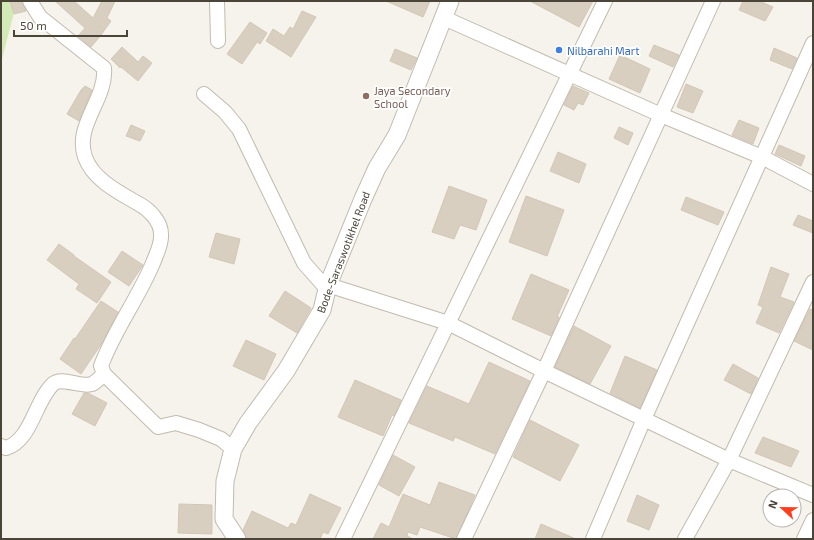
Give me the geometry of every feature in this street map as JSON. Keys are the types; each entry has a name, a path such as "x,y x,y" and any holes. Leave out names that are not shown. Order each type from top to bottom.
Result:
{"street":[{"path":"30,1 40,17 104,68 105,78 84,132 82,145 85,157 89,166 100,178 118,192 144,206 158,222 161,235 158,252 144,283 106,352 101,366 104,374 158,427 176,423 221,439 233,449"},
{"path":"217,1 218,41"},
{"name":"Bode-Saraswotikhel Road","path":"236,539 224,519 225,481 233,449 248,423 286,371 322,310 327,287 377,168 397,135 450,1"},
{"path":"343,539 605,1"},
{"path":"464,539 544,371 713,1"},
{"path":"444,18 661,116 762,158 813,184"},
{"path":"593,539 644,419 813,43"},
{"path":"204,94 225,112 239,129 304,263 327,287 448,323 729,460 813,495"},
{"path":"685,539 729,460 813,282"},
{"path":"1,446 6,448 12,446 23,435 47,392 55,383 61,381 79,385 93,384 104,374"},
{"path":"804,539 813,520"}],"green space":[{"path":"1,1 17,1 1,63"}],"building":[{"path":"10,1 22,1 26,11 14,14"},
{"path":"55,1 74,1 93,18 102,1 115,1 107,18 111,21 91,47 78,36 85,28"},
{"path":"386,1 430,1 423,17"},
{"path":"530,1 593,1 579,27"},
{"path":"743,1 759,1 773,7 765,21 739,10"},
{"path":"302,11 316,17 291,57 266,41 273,29 284,36 290,27 293,29"},
{"path":"250,22 267,33 260,44 257,42 242,64 227,54"},
{"path":"654,45 679,55 673,67 649,56"},
{"path":"122,47 138,62 143,56 152,63 138,81 121,67 120,68 111,59"},
{"path":"774,48 797,58 792,69 770,60"},
{"path":"395,49 417,58 411,70 390,61"},
{"path":"620,55 650,69 640,93 609,79"},
{"path":"686,84 703,91 693,113 677,107"},
{"path":"85,86 92,90 79,121 67,114 81,90"},
{"path":"573,86 589,93 583,105 578,103 574,110 564,105"},
{"path":"739,120 759,128 753,144 732,135"},
{"path":"131,125 145,131 140,141 126,136"},
{"path":"619,127 633,133 628,145 614,138"},
{"path":"779,145 805,156 801,166 775,154"},
{"path":"558,152 586,164 579,183 550,171"},
{"path":"449,186 487,200 476,230 460,225 454,239 432,232"},
{"path":"526,196 564,210 547,256 509,242"},
{"path":"686,197 724,212 718,225 681,210"},
{"path":"798,215 813,221 813,233 793,225"},
{"path":"216,233 240,239 234,264 209,257"},
{"path":"59,244 111,282 97,303 76,289 79,284 47,260"},
{"path":"122,251 143,265 129,286 108,272"},
{"path":"771,267 789,274 780,297 794,302 779,333 756,323 763,307 758,305"},
{"path":"531,274 569,290 557,317 559,317 551,336 512,319"},
{"path":"285,291 311,308 297,333 269,316"},
{"path":"101,301 118,312 102,343 81,374 60,359"},
{"path":"810,309 813,310 813,350 794,341"},
{"path":"574,326 611,346 590,384 555,367"},
{"path":"246,340 276,354 264,380 233,366"},
{"path":"625,356 657,370 640,408 610,393"},
{"path":"489,362 530,381 495,454 455,437 453,441 409,423 427,386 469,404"},
{"path":"733,364 758,378 751,394 724,380"},
{"path":"355,380 401,400 394,416 392,415 383,436 338,417"},
{"path":"84,393 88,393 107,403 95,426 72,414"},
{"path":"530,420 579,445 560,481 513,457"},
{"path":"763,437 799,451 791,467 755,453"},
{"path":"393,455 415,467 399,496 379,485"},
{"path":"439,482 475,495 456,539 420,527 417,535 408,532 407,536 413,539 373,539 381,523 389,527 403,494 430,505"},
{"path":"310,494 341,508 328,534 323,532 320,539 247,539 243,530 252,511 288,528 291,523 296,525"},
{"path":"637,495 659,505 649,530 627,521"},
{"path":"179,504 212,505 212,534 178,533"},
{"path":"541,524 576,539 535,539"}],"place":[{"name":"Nilbarahi Mart","path":"559,50"},
{"name":"Jaya Secondary School","path":"366,96"}]}
